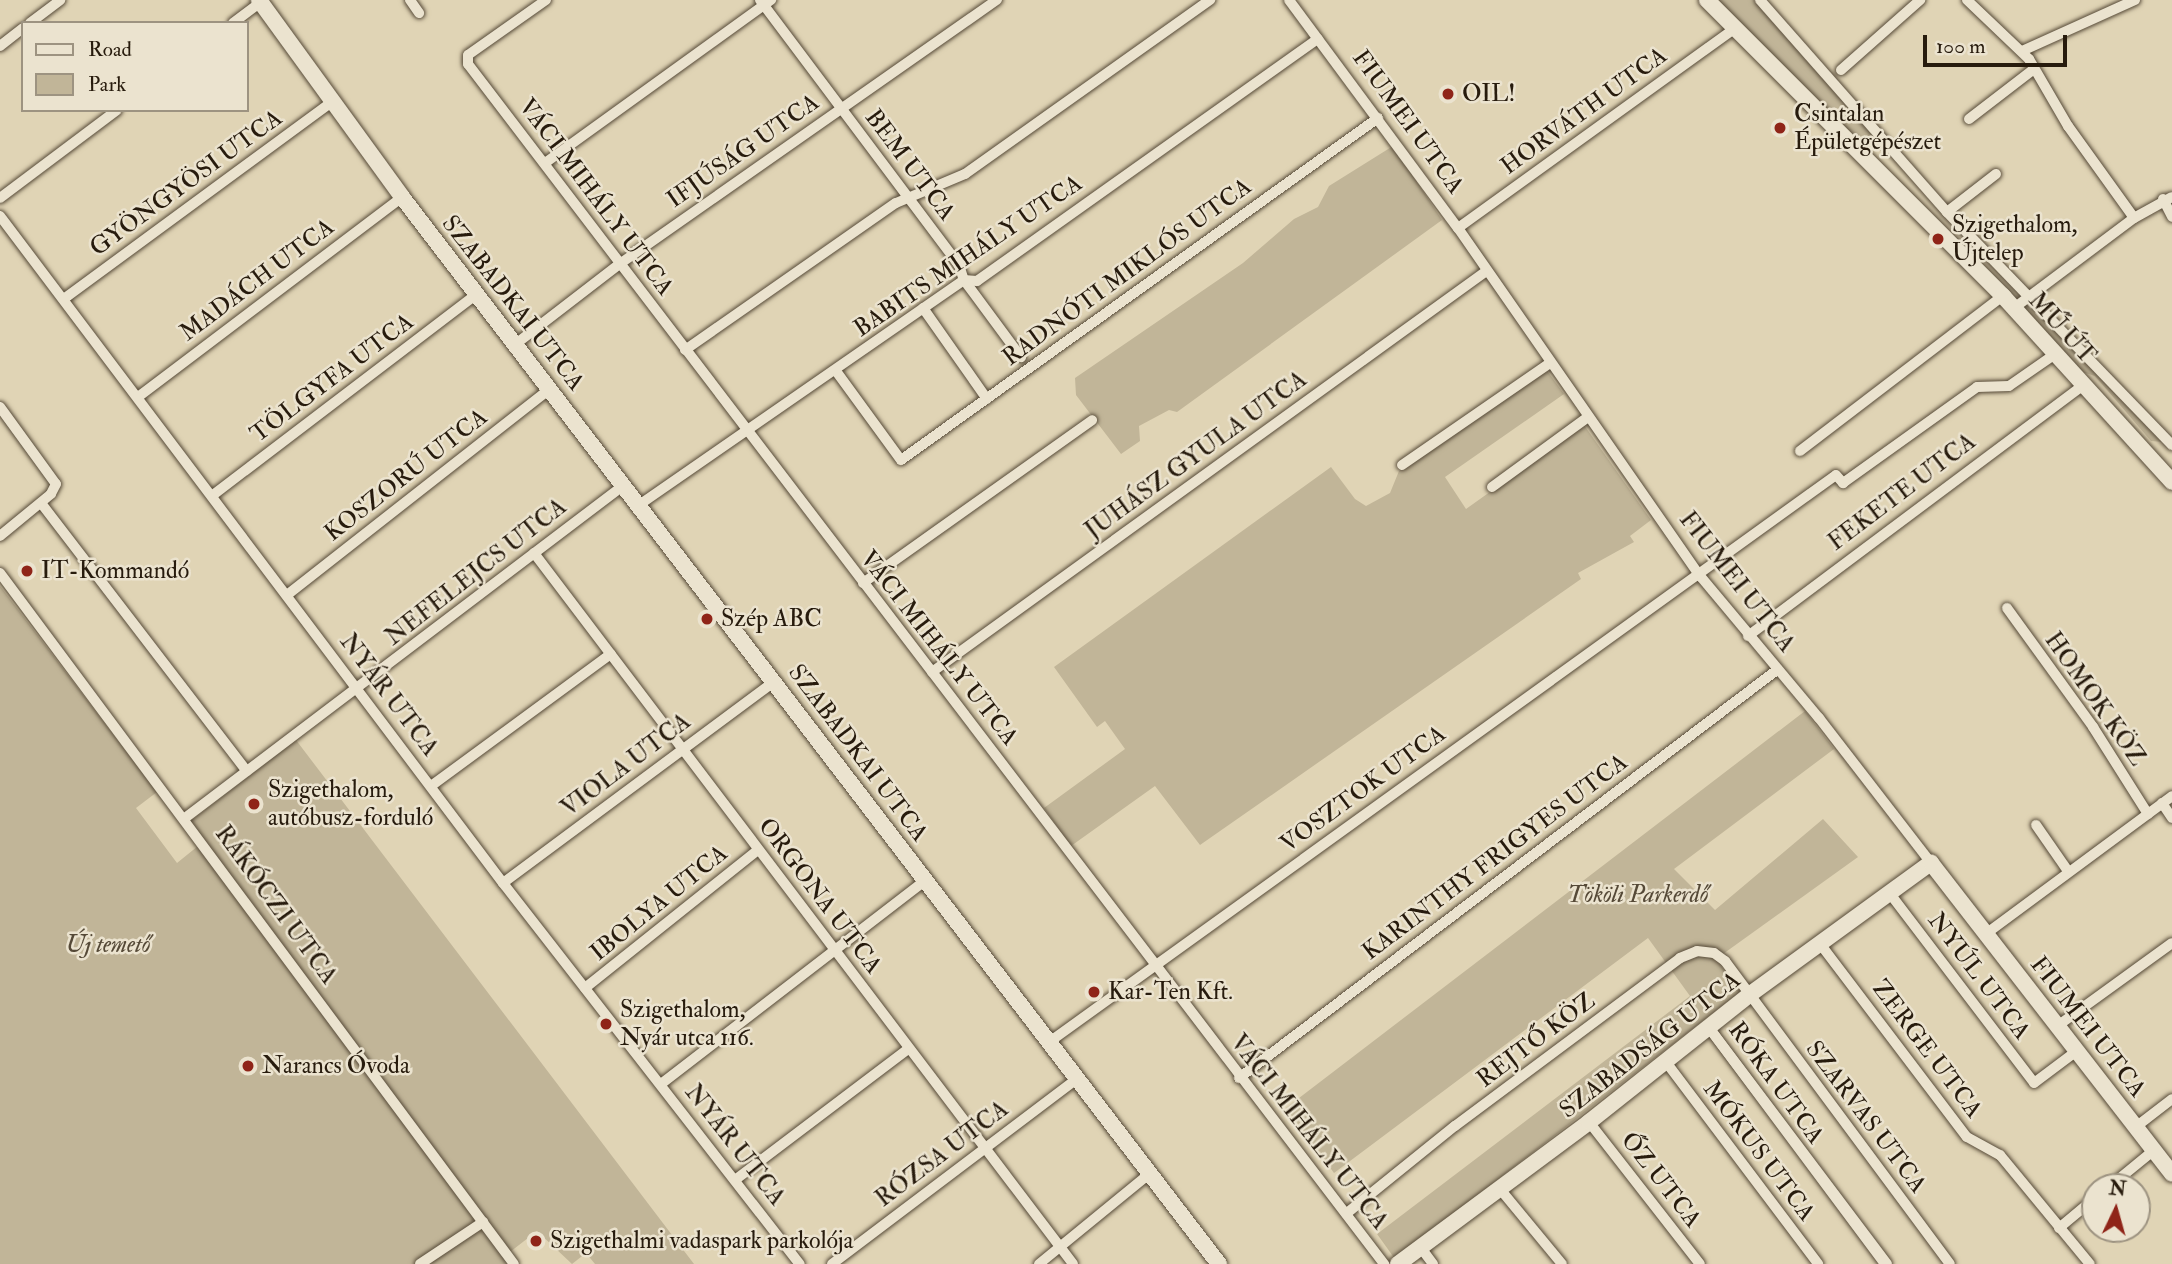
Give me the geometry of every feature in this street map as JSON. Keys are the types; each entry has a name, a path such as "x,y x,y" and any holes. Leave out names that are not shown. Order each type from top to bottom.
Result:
{"street":[{"path":"33,21 60,0"},
{"path":"410,0 419,13"},
{"name":"VÁCI MIHÁLY UTCA","path":"546,0 468,55 468,64 1239,1078 1347,1213 1384,1264"},
{"name":"IFJÚSÁG UTCA","path":"517,343 621,263 997,0"},
{"path":"685,350 895,203 910,200 965,174 1210,0"},
{"name":"FIUMEI UTCA","path":"1289,0 1458,228 1485,272 1700,577 1987,933 2074,1053 2137,1126 2172,1174"},
{"name":"MŰ ÚT","path":"1707,0 2008,302 2172,482"},
{"path":"1760,0 1947,212 2094,360 2170,443 2148,456"},
{"path":"1841,70 1920,0"},
{"path":"1967,0 2022,51 2068,126 2134,218"},
{"path":"2022,51 2135,0"},
{"path":"236,21 261,1"},
{"name":"SZABADKAI UTCA","path":"261,1 402,197 517,343 925,881 1052,1040 1149,1174 1219,1264"},
{"path":"545,163 765,2"},
{"name":"BEM UTCA","path":"765,2 959,265 964,280 1021,357"},
{"name":"HORVÁTH UTCA","path":"1458,228 1735,28"},
{"path":"0,46 21,30"},
{"name":"BABITS MIHÁLY UTCA","path":"639,505 964,280 977,281 1318,39"},
{"path":"1969,119 2034,69"},
{"name":"GYÖNGYÖSI UTCA","path":"65,298 332,102"},
{"path":"0,198 114,112"},
{"name":"RADNÓTI MIKLÓS UTCA","path":"836,371 901,460 1378,118"},
{"path":"1947,212 1996,174"},
{"name":"MADÁCH UTCA","path":"138,397 402,197"},
{"path":"1800,451 2008,302 2029,295 2134,218 2167,198 2172,217"},
{"name":"NYÁR UTCA","path":"0,216 65,298 503,883 800,1264"},
{"name":"JUHÁSZ GYULA UTCA","path":"932,672 1485,272"},
{"name":"TÖLGYFA UTCA","path":"213,495 477,294"},
{"path":"923,308 987,399"},
{"name":"VOSZTOK UTCA","path":"1052,1040 1153,964 1678,588 1700,577 1836,475 1843,483 1977,387 2009,386 2055,354"},
{"name":"FEKETE UTCA","path":"1748,636 2079,381 2094,360"},
{"path":"1402,465 1550,363"},
{"name":"KOSZORÚ UTCA","path":"287,595 551,388"},
{"path":"0,407 51,473 56,484 51,494 0,536"},
{"path":"1492,487 1588,417"},
{"path":"863,583 1092,420"},
{"name":"NEFELEJCS UTCA","path":"185,818 358,690 624,485"},
{"path":"41,503 247,771"},
{"name":"ORGONA UTCA","path":"534,553 1073,1264"},
{"name":"RÁKÓCZI UTCA","path":"0,573 185,818 514,1264"},
{"name":"HOMOK KÖZ","path":"2007,608 2093,727 2148,814"},
{"path":"431,786 611,654"},
{"name":"KARINTHY FRIGYES UTCA","path":"1239,1078 1777,670"},
{"name":"VIOLA UTCA","path":"503,883 775,681"},
{"path":"1987,933 2167,800 2172,818"},
{"path":"2036,825 2068,872"},
{"name":"IBOLYA UTCA","path":"585,988 758,850"},
{"name":"SZABADSÁG UTCA","path":"1398,1264 1589,1122 1709,1030 1749,995 1891,895 1931,863"},
{"path":"661,1084 925,881"},
{"name":"NYÚL UTCA","path":"1891,895 2034,1083 2074,1053"},
{"path":"2056,1027 2172,943"},
{"name":"ZERGE UTCA","path":"1821,945 1967,1137 2000,1155 2090,1264"},
{"name":"REJTŐ KÖZ","path":"1347,1213 1680,958 1697,951 1714,953 1749,995"},
{"name":"SZARVAS UTCA","path":"1749,995 1950,1264"},
{"name":"RÓKA UTCA","path":"1709,1030 1886,1264"},
{"path":"735,1180 908,1049"},
{"name":"MÓKUS UTCA","path":"1666,1062 1818,1264"},
{"name":"RÓZSA UTCA","path":"832,1264 1078,1078"},
{"path":"2137,1126 2172,1099"},
{"name":"ŐZ UTCA","path":"1589,1122 1700,1264"},
{"path":"2126,1173 2153,1151"},
{"path":"1039,1264 1149,1174"},
{"path":"1500,1189 1562,1264"},
{"path":"2060,1228 2081,1210"},
{"path":"421,1264 483,1222"},
{"path":"1421,1248 1433,1264"}],"green space":[{"path":"1716,0 1754,0 1884,147 1881,151 1868,149"},
{"path":"1393,146 1442,220 1177,412 1169,410 1139,426 1140,441 1121,454 1076,395 1075,378 1243,263 1294,219 1318,207 1329,186"},
{"path":"2030,294 2164,442 2151,441 2095,376 2079,371 2014,308"},
{"path":"1545,368 1564,394 1445,477 1466,509 1584,425 1651,520 1630,536 1634,542 1578,573 1581,579 1200,845 1155,786 1071,846 1044,808 1125,749 1105,721 1097,727 1054,667 1331,467 1355,499 1366,506 1390,493 1399,471"},
{"name":"Új temető","path":"0,586 157,792 136,808 177,863 198,846 183,827 296,740 694,1264 595,1264 586,1253 572,1264 537,1231 510,1252 518,1264 0,1264"},
{"name":"Tököli Parkerdő","path":"1805,711 1834,749 1674,869 1715,910 1823,819 1858,857 1716,959 1740,992 1395,1259 1377,1234 1690,996 1648,938 1334,1173 1286,1108"}],"place":[{"name":"OIL!","path":"1448,94"},
{"name":"Csintalan Épületgépészet","path":"1780,128"},
{"name":"Szigethalom, Újtelep","path":"1938,239"},
{"name":"IT-Kommandó","path":"27,571"},
{"name":"Szép ABC","path":"707,619"},
{"name":"Szigethalom, autóbusz-forduló","path":"254,804"},
{"name":"Kar-Ten Kft.","path":"1094,992"},
{"name":"Szigethalom, Nyár utca 116.","path":"606,1024"},
{"name":"Narancs Óvoda","path":"248,1066"},
{"name":"Szigethalmi vadaspark parkolója","path":"536,1241"}]}
